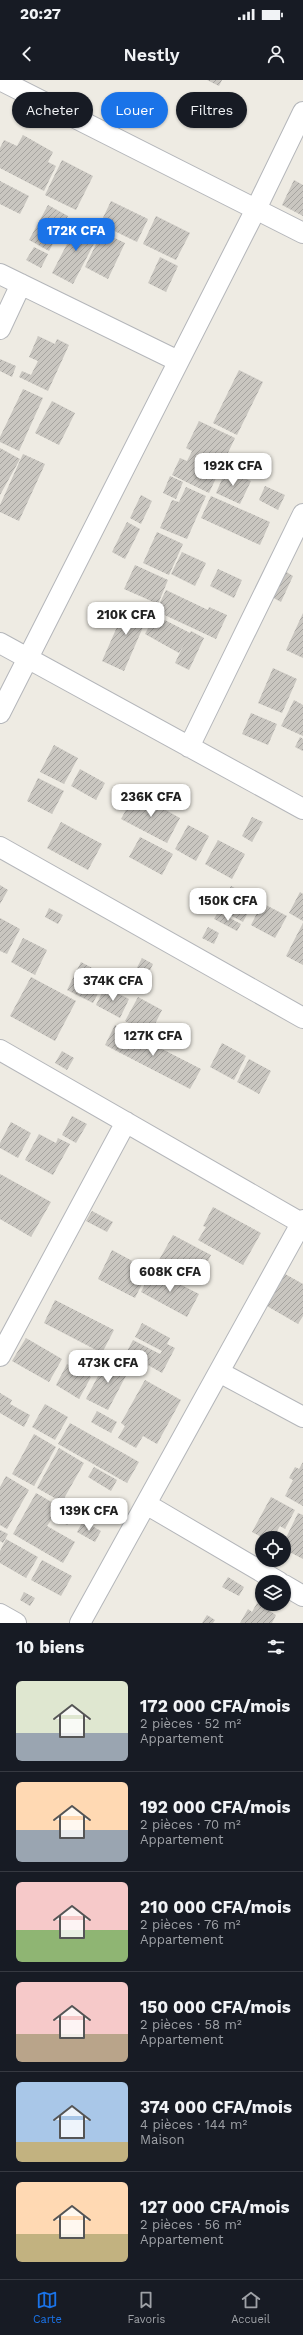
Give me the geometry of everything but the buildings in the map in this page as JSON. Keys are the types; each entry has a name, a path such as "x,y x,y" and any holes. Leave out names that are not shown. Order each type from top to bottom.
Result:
{"street":[{"path":"0,80 303,233"},
{"path":"0,713 256,209 303,112"},
{"path":"0,274 178,361"},
{"path":"0,329 21,284"},
{"path":"189,747 303,514"},
{"path":"0,643 303,809"},
{"path":"0,847 303,1018"},
{"path":"0,1050 303,1222 80,1623"},
{"path":"0,1356 126,1122"},
{"path":"219,1372 303,1417"},
{"path":"146,1504 267,1575"},
{"path":"291,1589 303,1596"},
{"path":"0,1614 16,1623"}]}
